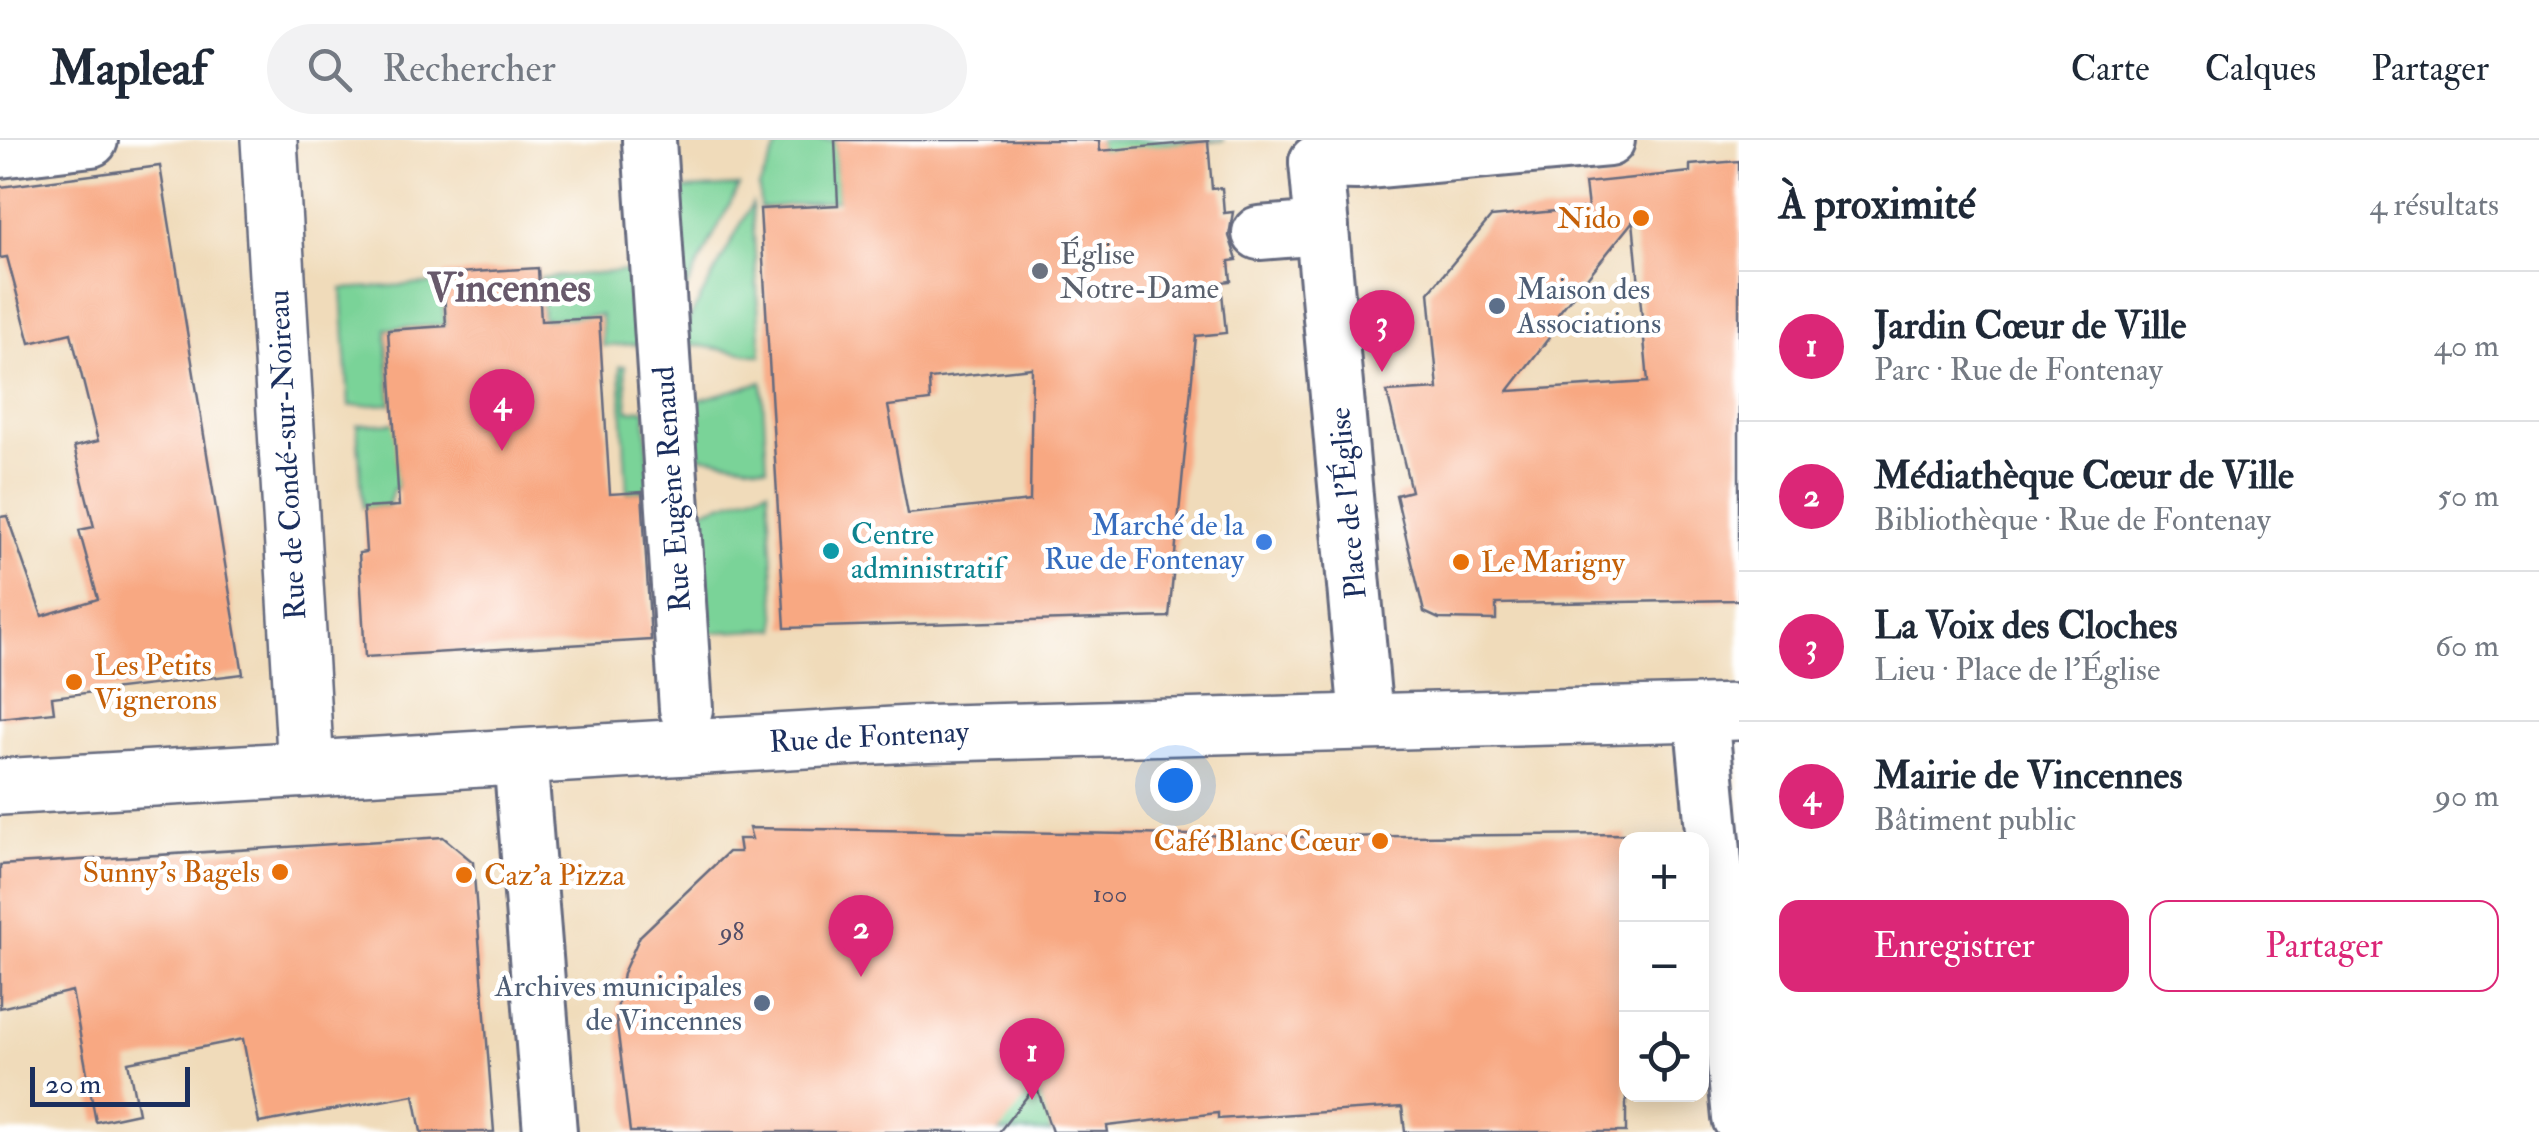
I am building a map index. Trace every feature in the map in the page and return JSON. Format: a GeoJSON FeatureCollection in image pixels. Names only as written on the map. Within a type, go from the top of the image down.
{"type":"FeatureCollection","features":[{"type":"Feature","properties":{"kind":"main road","name":"Rue de Condé-sur-Noireau"},"geometry":{"type":"LineString","coordinates":[[269,140],[306,769]]}},
{"type":"Feature","properties":{"kind":"main road","name":"Rue de Fontenay"},"geometry":{"type":"LineString","coordinates":[[0,786],[911,734],[1720,712]]}},
{"type":"Feature","properties":{"kind":"street"},"geometry":{"type":"LineString","coordinates":[[0,151],[91,140]]}},
{"type":"Feature","properties":{"kind":"street","name":"Rue Eugène Renaud"},"geometry":{"type":"LineString","coordinates":[[650,140],[686,709]]}},
{"type":"Feature","properties":{"kind":"street"},"geometry":{"type":"LineString","coordinates":[[1303,151],[1356,163],[1608,140]]}},
{"type":"Feature","properties":{"kind":"street","name":"Place de l'Église"},"geometry":{"type":"LineString","coordinates":[[1303,151],[1322,228],[1366,719]]}},
{"type":"Feature","properties":{"kind":"street"},"geometry":{"type":"LineString","coordinates":[[1259,234],[1322,228]]}},
{"type":"Feature","properties":{"kind":"street"},"geometry":{"type":"LineString","coordinates":[[1720,712],[1739,1118]]}},
{"type":"Feature","properties":{"kind":"street"},"geometry":{"type":"LineString","coordinates":[[520,756],[550,1132]]}},
{"type":"Feature","properties":{"kind":"green space"},"geometry":{"type":"Polygon","coordinates":[[[780,140],[835,140],[838,200],[760,208],[759,187],[780,140]]]}},
{"type":"Feature","properties":{"kind":"green space"},"geometry":{"type":"Polygon","coordinates":[[[1099,140],[1225,140],[1100,152],[1099,140]]]}},
{"type":"Feature","properties":{"kind":"green space"},"geometry":{"type":"Polygon","coordinates":[[[739,186],[685,291],[679,292],[673,190],[739,186]]]}},
{"type":"Feature","properties":{"kind":"green space"},"geometry":{"type":"Polygon","coordinates":[[[752,204],[761,356],[682,343],[681,334],[752,204]]]}},
{"type":"Feature","properties":{"kind":"green space"},"geometry":{"type":"Polygon","coordinates":[[[637,270],[641,344],[603,346],[601,315],[543,319],[540,278],[637,270]]]}},
{"type":"Feature","properties":{"kind":"green space"},"geometry":{"type":"Polygon","coordinates":[[[442,283],[445,325],[386,329],[391,404],[349,406],[342,289],[442,283]]]}},
{"type":"Feature","properties":{"kind":"green space"},"geometry":{"type":"Polygon","coordinates":[[[620,366],[625,366],[628,411],[645,409],[650,490],[627,492],[620,366]]]}},
{"type":"Feature","properties":{"kind":"green space"},"geometry":{"type":"Polygon","coordinates":[[[762,382],[767,467],[687,454],[685,404],[762,382]]]}},
{"type":"Feature","properties":{"kind":"green space"},"geometry":{"type":"Polygon","coordinates":[[[395,423],[398,488],[393,489],[388,506],[363,508],[357,425],[395,423]]]}},
{"type":"Feature","properties":{"kind":"green space"},"geometry":{"type":"Polygon","coordinates":[[[768,489],[777,629],[700,633],[691,514],[768,489]]]}},
{"type":"Feature","properties":{"kind":"green space"},"geometry":{"type":"Polygon","coordinates":[[[1033,1069],[1052,1132],[999,1132],[1033,1069]]]}},
{"type":"Feature","properties":{"kind":"building"},"geometry":{"type":"Polygon","coordinates":[[[835,140],[1099,140],[1100,151],[1208,141],[1212,189],[1222,188],[1224,213],[1233,212],[1229,236],[1237,260],[1229,261],[1231,281],[1221,282],[1226,333],[1196,336],[1169,617],[785,628],[760,209],[838,205],[835,140]],[[1032,368],[929,379],[930,401],[888,406],[908,514],[1030,501],[1032,368]]]}},
{"type":"Feature","properties":{"kind":"building"},"geometry":{"type":"Polygon","coordinates":[[[1739,161],[1739,600],[1496,604],[1496,620],[1439,619],[1424,612],[1396,495],[1411,491],[1387,392],[1438,389],[1429,292],[1491,217],[1588,208],[1585,183],[1690,172],[1690,165],[1739,161]],[[1633,221],[1558,314],[1558,326],[1508,391],[1648,382],[1633,221]]]}},
{"type":"Feature","properties":{"kind":"building"},"geometry":{"type":"Polygon","coordinates":[[[160,166],[243,674],[52,697],[54,712],[0,718],[0,517],[7,516],[42,616],[98,599],[79,530],[94,527],[74,447],[98,441],[71,333],[30,343],[7,257],[0,258],[0,187],[160,166]]]}},
{"type":"Feature","properties":{"kind":"building"},"geometry":{"type":"Polygon","coordinates":[[[538,268],[541,321],[599,318],[610,494],[642,492],[651,640],[365,657],[359,553],[366,552],[363,508],[399,506],[388,330],[446,326],[443,274],[538,268]]]}},
{"type":"Feature","properties":{"kind":"building"},"geometry":{"type":"Polygon","coordinates":[[[749,828],[1309,837],[1619,834],[1619,1102],[1626,1102],[1626,1132],[1405,1132],[1402,1107],[1218,1119],[1218,1113],[1107,1126],[1108,1132],[1052,1132],[1036,1085],[999,1132],[630,1132],[616,1017],[623,973],[640,936],[728,852],[740,852],[738,839],[752,839],[749,828]]]}},
{"type":"Feature","properties":{"kind":"building"},"geometry":{"type":"Polygon","coordinates":[[[443,837],[473,862],[494,1132],[421,1132],[414,1095],[259,1123],[243,1039],[128,1062],[138,1113],[96,1122],[72,991],[0,1008],[0,865],[443,837]]]}},
{"type":"Feature","properties":{"kind":"place","name":"Nido"},"geometry":{"type":"Point","coordinates":[1641,218]}},
{"type":"Feature","properties":{"kind":"place","name":"Église Notre-Dame"},"geometry":{"type":"Point","coordinates":[1040,271]}},
{"type":"Feature","properties":{"kind":"place","name":"Maison des Associations"},"geometry":{"type":"Point","coordinates":[1497,306]}},
{"type":"Feature","properties":{"kind":"place","name":"La Voix des Cloches"},"geometry":{"type":"Point","coordinates":[1382,372]}},
{"type":"Feature","properties":{"kind":"place","name":"Mairie de Vincennes"},"geometry":{"type":"Point","coordinates":[502,451]}},
{"type":"Feature","properties":{"kind":"place","name":"Marché de la Rue de Fontenay"},"geometry":{"type":"Point","coordinates":[1264,542]}},
{"type":"Feature","properties":{"kind":"place","name":"Centre administratif"},"geometry":{"type":"Point","coordinates":[831,551]}},
{"type":"Feature","properties":{"kind":"place","name":"Le Marigny"},"geometry":{"type":"Point","coordinates":[1461,562]}},
{"type":"Feature","properties":{"kind":"place","name":"Les Petits Vignerons"},"geometry":{"type":"Point","coordinates":[74,682]}},
{"type":"Feature","properties":{"kind":"place","name":"Café Blanc Cœur"},"geometry":{"type":"Point","coordinates":[1380,841]}},
{"type":"Feature","properties":{"kind":"place","name":"Sunny's Bagels"},"geometry":{"type":"Point","coordinates":[280,872]}},
{"type":"Feature","properties":{"kind":"place","name":"Caz'a Pizza"},"geometry":{"type":"Point","coordinates":[464,875]}},
{"type":"Feature","properties":{"kind":"place","name":"Médiathèque Cœur de Ville"},"geometry":{"type":"Point","coordinates":[861,977]}},
{"type":"Feature","properties":{"kind":"place","name":"Archives municipales de Vincennes"},"geometry":{"type":"Point","coordinates":[762,1003]}},
{"type":"Feature","properties":{"kind":"place","name":"Jardin Cœur de Ville"},"geometry":{"type":"Point","coordinates":[1032,1100]}},
{"type":"Feature","properties":{"kind":"district","name":"Vincennes"},"geometry":{"type":"Point","coordinates":[509,288]}}]}
